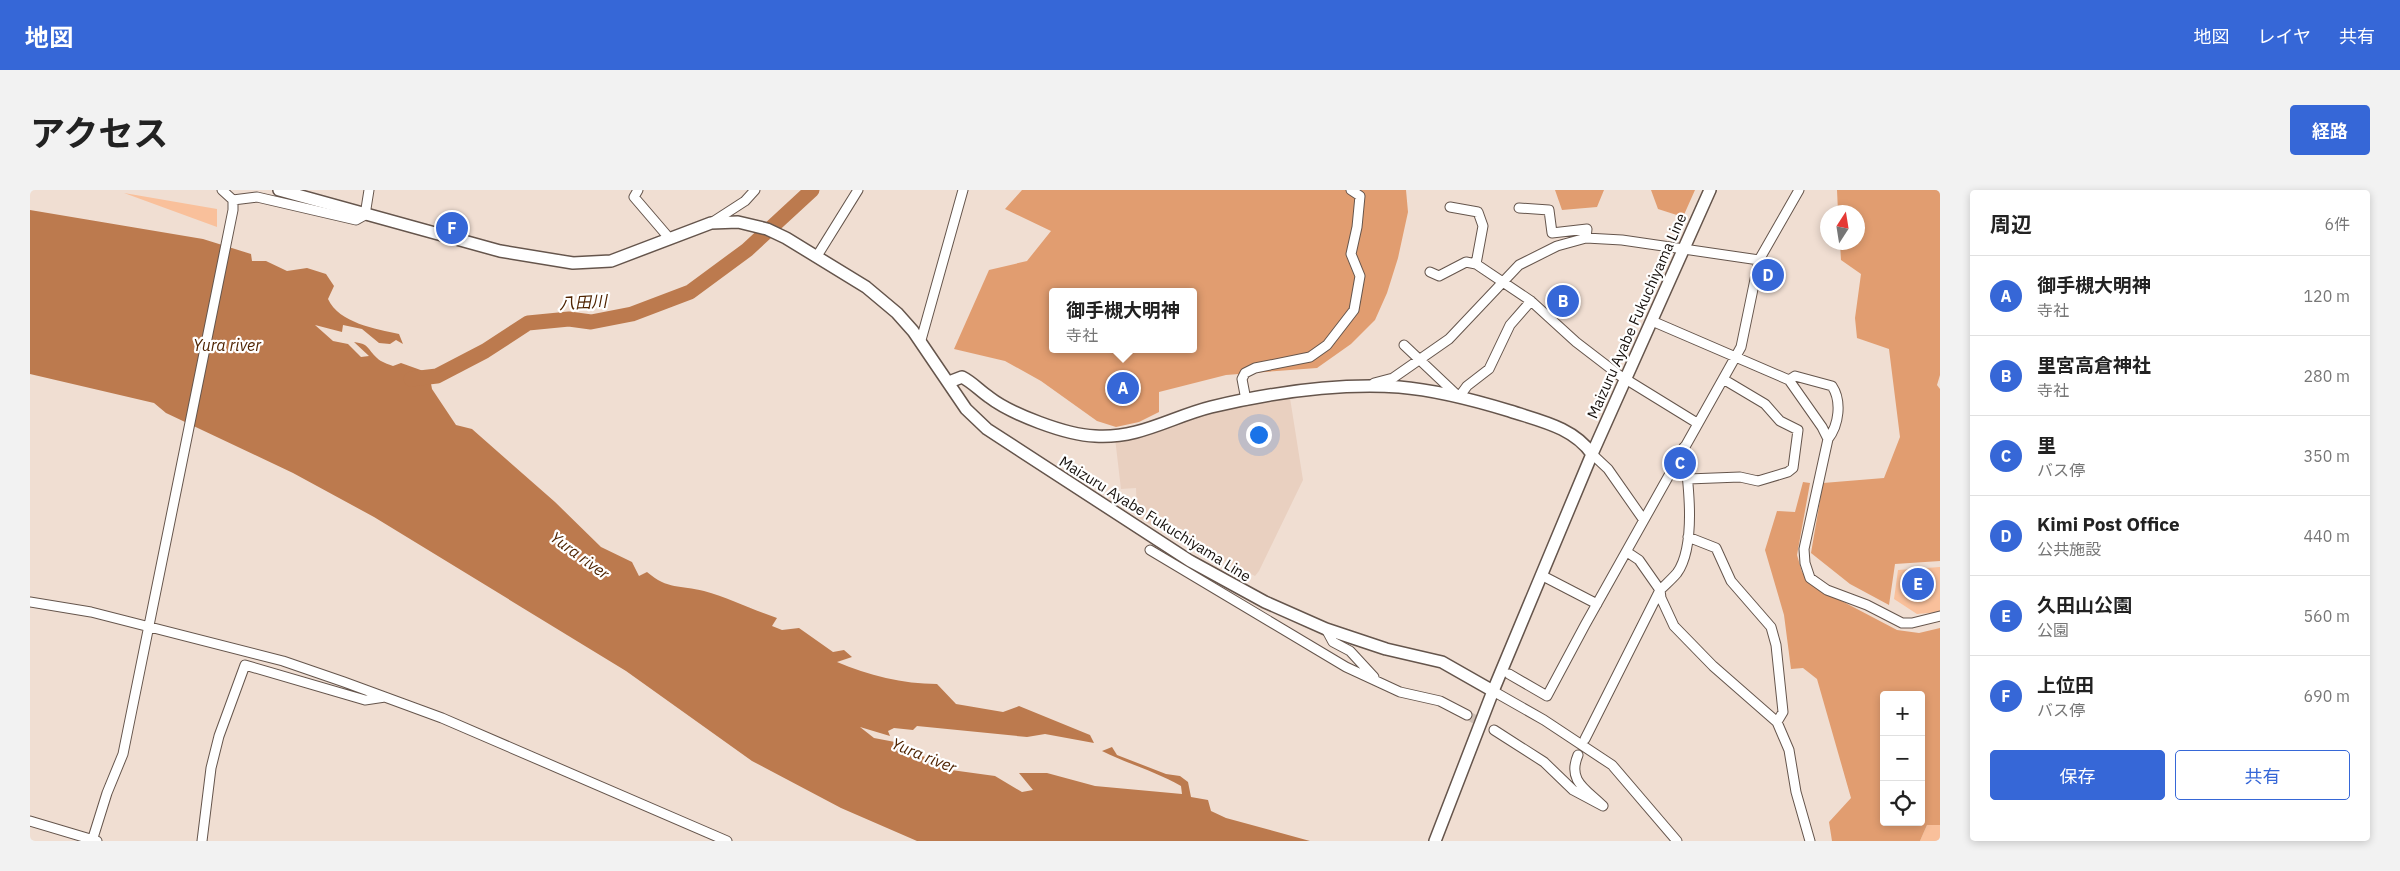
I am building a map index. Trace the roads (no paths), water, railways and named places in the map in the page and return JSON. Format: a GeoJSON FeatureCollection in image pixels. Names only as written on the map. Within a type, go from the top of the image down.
{"type":"FeatureCollection","features":[{"type":"Feature","properties":{"kind":"main road","name":"Maizuru Ayabe Fukuchiyama Line"},"geometry":{"type":"LineString","coordinates":[[278,190],[500,251],[573,263],[611,261],[716,222],[745,223],[767,228],[817,256],[866,287],[897,313],[921,340],[966,409],[987,429],[1024,455],[1190,561],[1264,602],[1326,629],[1386,649],[1442,662],[1493,691],[1592,454],[1710,190]]}},
{"type":"Feature","properties":{"kind":"main road","name":"Maizuru Ayabe Fukuchiyama Line"},"geometry":{"type":"LineString","coordinates":[[949,382],[962,376],[990,398],[1020,414],[1054,427],[1094,436],[1130,434],[1210,407],[1280,394],[1364,386],[1417,389],[1459,397],[1546,423],[1570,433],[1585,444],[1592,454]]}},
{"type":"Feature","properties":{"kind":"main road"},"geometry":{"type":"LineString","coordinates":[[1435,841],[1475,742],[1493,691]]}},
{"type":"Feature","properties":{"kind":"street"},"geometry":{"type":"LineString","coordinates":[[30,821],[94,840],[106,793],[123,754],[233,210],[233,200],[222,190]]}},
{"type":"Feature","properties":{"kind":"street"},"geometry":{"type":"LineString","coordinates":[[233,200],[257,197],[356,220],[365,215],[369,190]]}},
{"type":"Feature","properties":{"kind":"street"},"geometry":{"type":"LineString","coordinates":[[638,190],[634,197],[670,239]]}},
{"type":"Feature","properties":{"kind":"street"},"geometry":{"type":"LineString","coordinates":[[716,222],[745,201],[755,190]]}},
{"type":"Feature","properties":{"kind":"street"},"geometry":{"type":"LineString","coordinates":[[817,256],[858,190]]}},
{"type":"Feature","properties":{"kind":"street"},"geometry":{"type":"LineString","coordinates":[[921,340],[963,190]]}},
{"type":"Feature","properties":{"kind":"street"},"geometry":{"type":"LineString","coordinates":[[1246,400],[1242,379],[1245,373],[1255,368],[1310,357],[1327,345],[1354,310],[1360,276],[1351,254],[1357,227],[1360,196],[1351,190]]}},
{"type":"Feature","properties":{"kind":"street"},"geometry":{"type":"LineString","coordinates":[[1509,674],[1547,696],[1684,446],[1741,348],[1748,322],[1759,260],[1799,190]]}},
{"type":"Feature","properties":{"kind":"street"},"geometry":{"type":"LineString","coordinates":[[1450,207],[1478,212],[1483,226],[1476,264]]}},
{"type":"Feature","properties":{"kind":"street"},"geometry":{"type":"LineString","coordinates":[[1519,208],[1549,210],[1552,233],[1587,229],[1586,238]]}},
{"type":"Feature","properties":{"kind":"street"},"geometry":{"type":"LineString","coordinates":[[1364,386],[1393,378],[1421,360],[1449,339],[1519,265],[1557,246],[1586,238],[1622,240],[1759,260]]}},
{"type":"Feature","properties":{"kind":"street"},"geometry":{"type":"LineString","coordinates":[[1430,272],[1439,276],[1466,262],[1476,264],[1531,301],[1576,342],[1626,379],[1697,423]]}},
{"type":"Feature","properties":{"kind":"street"},"geometry":{"type":"LineString","coordinates":[[1404,345],[1459,397],[1467,386],[1489,369],[1510,325],[1531,301]]}},
{"type":"Feature","properties":{"kind":"street"},"geometry":{"type":"LineString","coordinates":[[1652,321],[1789,380],[1822,427],[1828,439]]}},
{"type":"Feature","properties":{"kind":"street"},"geometry":{"type":"LineString","coordinates":[[1789,380],[1794,376],[1832,386],[1838,395],[1839,402],[1833,433],[1828,439],[1804,550],[1805,563],[1810,578],[1827,590],[1867,605],[1902,623],[1912,623],[1940,616]]}},
{"type":"Feature","properties":{"kind":"street"},"geometry":{"type":"LineString","coordinates":[[1688,479],[1740,477],[1758,481],[1788,472],[1793,468],[1798,430],[1780,421],[1765,404],[1723,379]]}},
{"type":"Feature","properties":{"kind":"street"},"geometry":{"type":"LineString","coordinates":[[1585,740],[1660,590],[1676,574],[1682,563],[1690,519],[1684,446]]}},
{"type":"Feature","properties":{"kind":"street"},"geometry":{"type":"LineString","coordinates":[[1592,454],[1608,468],[1644,520]]}},
{"type":"Feature","properties":{"kind":"street"},"geometry":{"type":"LineString","coordinates":[[1688,537],[1716,548],[1730,581],[1771,627],[1776,645],[1782,712],[1777,722]]}},
{"type":"Feature","properties":{"kind":"street"},"geometry":{"type":"LineString","coordinates":[[1150,550],[1346,667],[1400,692],[1440,702],[1467,715]]}},
{"type":"Feature","properties":{"kind":"street"},"geometry":{"type":"LineString","coordinates":[[1627,552],[1639,560],[1660,590],[1661,598],[1674,626],[1712,666],[1777,722],[1789,750],[1796,792],[1810,841]]}},
{"type":"Feature","properties":{"kind":"street"},"geometry":{"type":"LineString","coordinates":[[1541,575],[1597,604]]}},
{"type":"Feature","properties":{"kind":"street"},"geometry":{"type":"LineString","coordinates":[[30,602],[91,612],[283,661],[442,718],[727,841]]}},
{"type":"Feature","properties":{"kind":"street"},"geometry":{"type":"LineString","coordinates":[[1326,629],[1333,642],[1350,651],[1378,682]]}},
{"type":"Feature","properties":{"kind":"street"},"geometry":{"type":"LineString","coordinates":[[202,841],[211,768],[219,736],[245,665],[365,700],[385,697]]}},
{"type":"Feature","properties":{"kind":"street"},"geometry":{"type":"LineString","coordinates":[[1493,691],[1544,720],[1612,766],[1677,841]]}},
{"type":"Feature","properties":{"kind":"street"},"geometry":{"type":"LineString","coordinates":[[1494,730],[1544,762],[1573,790],[1603,806],[1575,778],[1573,768],[1578,755]]}},
{"type":"Feature","properties":{"kind":"water","name":"Yura river"},"geometry":{"type":"Polygon","coordinates":[[[30,210],[203,239],[251,254],[252,261],[266,261],[287,271],[307,268],[326,274],[334,286],[328,299],[333,307],[359,324],[399,334],[403,344],[396,340],[390,344],[379,343],[362,329],[343,325],[342,332],[315,325],[333,341],[348,344],[361,357],[369,356],[354,342],[366,346],[380,361],[393,366],[401,363],[429,373],[432,389],[456,425],[472,429],[555,502],[601,547],[632,562],[639,576],[647,572],[661,582],[704,591],[777,618],[772,626],[782,630],[799,628],[833,652],[844,650],[852,657],[837,662],[849,667],[873,675],[924,684],[937,684],[956,704],[1003,712],[1019,706],[1090,735],[1094,743],[1045,734],[1027,737],[917,726],[913,730],[894,728],[888,731],[890,736],[860,727],[874,738],[895,742],[909,751],[928,758],[944,769],[995,776],[1022,792],[1033,790],[1019,773],[1047,773],[1095,786],[1182,794],[1181,786],[1172,781],[1102,751],[1112,747],[1117,755],[1166,774],[1180,776],[1188,782],[1191,797],[1208,800],[1211,811],[1226,818],[1310,841],[917,841],[841,808],[752,761],[626,671],[374,517],[293,473],[166,413],[154,403],[30,374],[30,210]]]}},
{"type":"Feature","properties":{"kind":"waterway","name":"八田川"},"geometry":{"type":"LineString","coordinates":[[411,379],[437,376],[485,351],[528,323],[569,319],[591,322],[632,314],[690,292],[747,250],[812,190]]}},
{"type":"Feature","properties":{"kind":"tunnel"},"geometry":{"type":"LineString","coordinates":[[1467,715],[1494,730]]}},
{"type":"Feature","properties":{"kind":"place","name":"上位田"},"geometry":{"type":"Point","coordinates":[452,228]}},
{"type":"Feature","properties":{"kind":"place","name":"Kimi Post Office"},"geometry":{"type":"Point","coordinates":[1768,275]}},
{"type":"Feature","properties":{"kind":"place","name":"里宮高倉神社"},"geometry":{"type":"Point","coordinates":[1563,301]}},
{"type":"Feature","properties":{"kind":"place","name":"御手槻大明神"},"geometry":{"type":"Point","coordinates":[1123,388]}},
{"type":"Feature","properties":{"kind":"place","name":"里"},"geometry":{"type":"Point","coordinates":[1680,463]}},
{"type":"Feature","properties":{"kind":"place","name":"久田山公園"},"geometry":{"type":"Point","coordinates":[1918,584]}}]}
